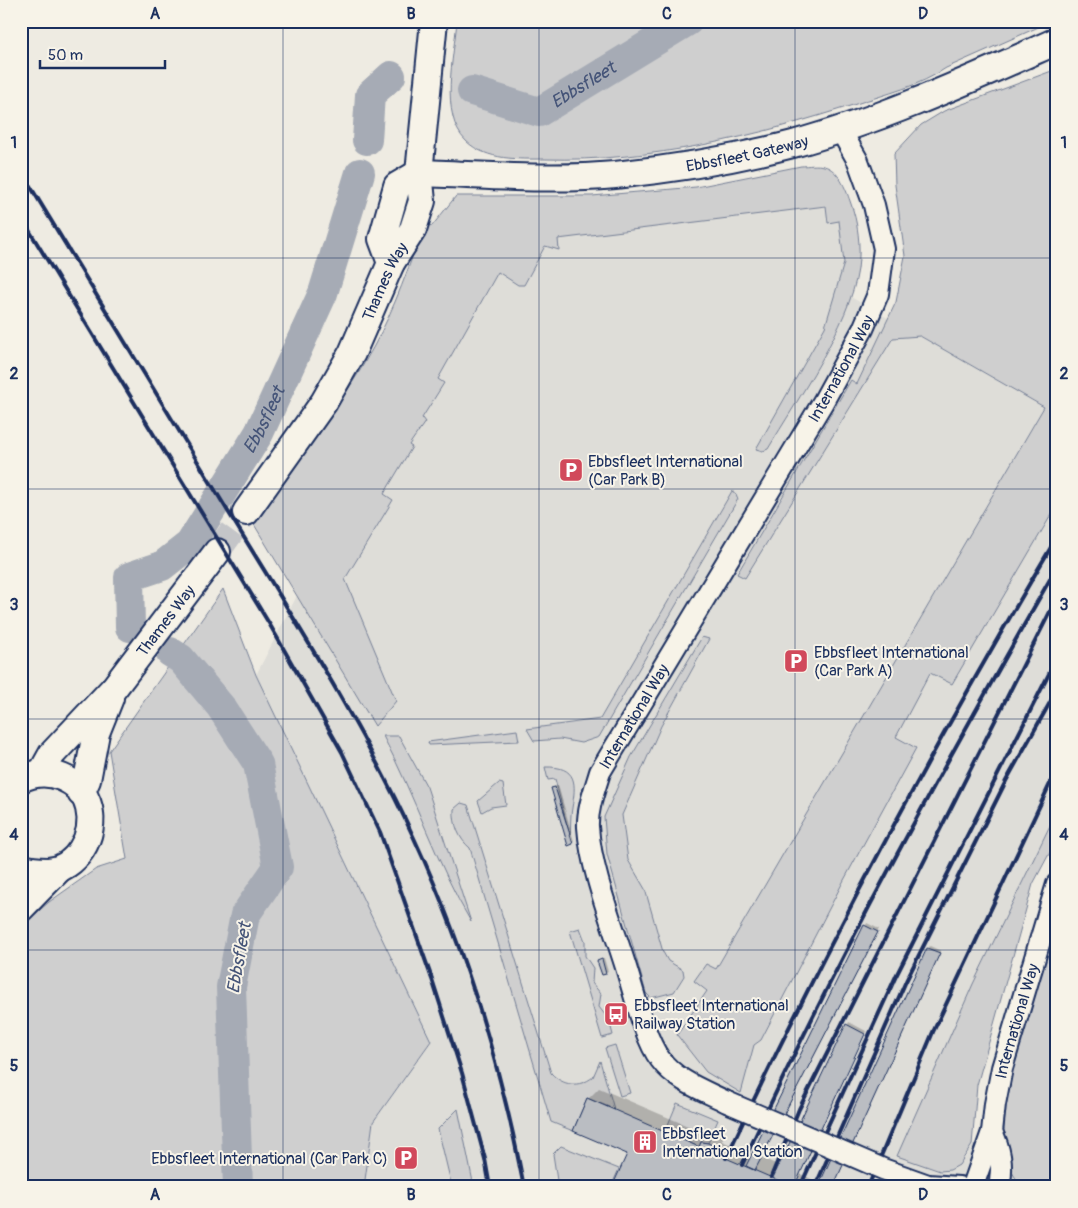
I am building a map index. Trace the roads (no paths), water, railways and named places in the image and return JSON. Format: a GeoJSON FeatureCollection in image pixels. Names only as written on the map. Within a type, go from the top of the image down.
{"type":"FeatureCollection","features":[{"type":"Feature","properties":{"kind":"main road"},"geometry":{"type":"LineString","coordinates":[[419,173],[434,21]]}},
{"type":"Feature","properties":{"kind":"main road","name":"Ebbsfleet Gateway"},"geometry":{"type":"LineString","coordinates":[[419,173],[547,178],[614,175],[687,166],[792,144],[840,129],[909,103],[1057,41]]}},
{"type":"Feature","properties":{"kind":"main road","name":"Thames Way"},"geometry":{"type":"LineString","coordinates":[[246,512],[311,423],[352,353],[391,263],[382,239],[398,186],[419,173]]}},
{"type":"Feature","properties":{"kind":"main road","name":"Thames Way"},"geometry":{"type":"LineString","coordinates":[[32,775],[92,709],[114,688],[217,552]]}},
{"type":"Feature","properties":{"kind":"main road","name":"Thames Way"},"geometry":{"type":"LineString","coordinates":[[81,793],[86,780],[96,733],[114,688]]}},
{"type":"Feature","properties":{"kind":"main road"},"geometry":{"type":"LineString","coordinates":[[21,908],[58,870],[73,860],[86,841],[90,821],[89,807],[81,793],[68,780],[54,774],[32,775]]}},
{"type":"Feature","properties":{"kind":"main road"},"geometry":{"type":"LineString","coordinates":[[21,867],[38,871],[58,870]]}},
{"type":"Feature","properties":{"kind":"street","name":"International Way"},"geometry":{"type":"LineString","coordinates":[[840,129],[858,161],[874,205],[884,249],[878,294],[864,329],[823,402],[600,772],[589,812],[588,826],[591,850],[634,994],[659,1058],[683,1080],[726,1102],[883,1169],[928,1186],[967,1185],[987,1178],[1002,1184],[1002,1168],[998,1145],[992,1132]]}},
{"type":"Feature","properties":{"kind":"street","name":"International Way"},"geometry":{"type":"LineString","coordinates":[[967,1185],[992,1132],[996,1096],[1002,1068],[1057,884]]}},
{"type":"Feature","properties":{"kind":"waterway","name":"Ebbsfleet"},"geometry":{"type":"LineString","coordinates":[[472,91],[539,112],[688,21]]}},
{"type":"Feature","properties":{"kind":"waterway","name":"Ebbsfleet"},"geometry":{"type":"LineString","coordinates":[[367,140],[370,95],[391,76]]}},
{"type":"Feature","properties":{"kind":"waterway","name":"Ebbsfleet"},"geometry":{"type":"LineString","coordinates":[[130,627],[129,577],[162,566],[190,544],[259,433],[323,293],[360,173]]}},
{"type":"Feature","properties":{"kind":"waterway","name":"Ebbsfleet"},"geometry":{"type":"LineString","coordinates":[[170,652],[181,659],[221,707],[258,764],[278,867],[245,915],[231,987],[238,1187]]}},
{"type":"Feature","properties":{"kind":"tunnel"},"geometry":{"type":"LineString","coordinates":[[217,552],[246,512]]}},
{"type":"Feature","properties":{"kind":"railway"},"geometry":{"type":"LineString","coordinates":[[21,171],[321,664],[393,793],[449,922],[480,1009],[504,1097],[524,1187]]}},
{"type":"Feature","properties":{"kind":"railway"},"geometry":{"type":"LineString","coordinates":[[21,217],[270,625],[342,752],[380,832],[432,979],[462,1073],[485,1159],[490,1187]]}},
{"type":"Feature","properties":{"kind":"railway"},"geometry":{"type":"LineString","coordinates":[[726,1158],[803,1000],[884,843],[969,689],[1057,537]]}},
{"type":"Feature","properties":{"kind":"railway"},"geometry":{"type":"LineString","coordinates":[[742,1165],[853,937],[933,788],[1057,567]]}},
{"type":"Feature","properties":{"kind":"railway"},"geometry":{"type":"LineString","coordinates":[[771,1177],[799,1109],[1057,598]]}},
{"type":"Feature","properties":{"kind":"railway"},"geometry":{"type":"LineString","coordinates":[[800,1187],[896,976],[1057,658]]}},
{"type":"Feature","properties":{"kind":"railway"},"geometry":{"type":"LineString","coordinates":[[815,1187],[906,981],[1006,781],[1057,690]]}},
{"type":"Feature","properties":{"kind":"railway"},"geometry":{"type":"LineString","coordinates":[[868,1187],[933,1032],[1057,769]]}},
{"type":"Feature","properties":{"kind":"place","name":"Ebbsfleet International (Car Park B)"},"geometry":{"type":"Point","coordinates":[571,470]}},
{"type":"Feature","properties":{"kind":"place","name":"Ebbsfleet International (Car Park A)"},"geometry":{"type":"Point","coordinates":[796,661]}},
{"type":"Feature","properties":{"kind":"place","name":"Ebbsfleet International Railway Station"},"geometry":{"type":"Point","coordinates":[616,1014]}},
{"type":"Feature","properties":{"kind":"place","name":"Ebbsfleet International Station"},"geometry":{"type":"Point","coordinates":[645,1142]}},
{"type":"Feature","properties":{"kind":"place","name":"Ebbsfleet International (Car Park C)"},"geometry":{"type":"Point","coordinates":[406,1158]}}]}
